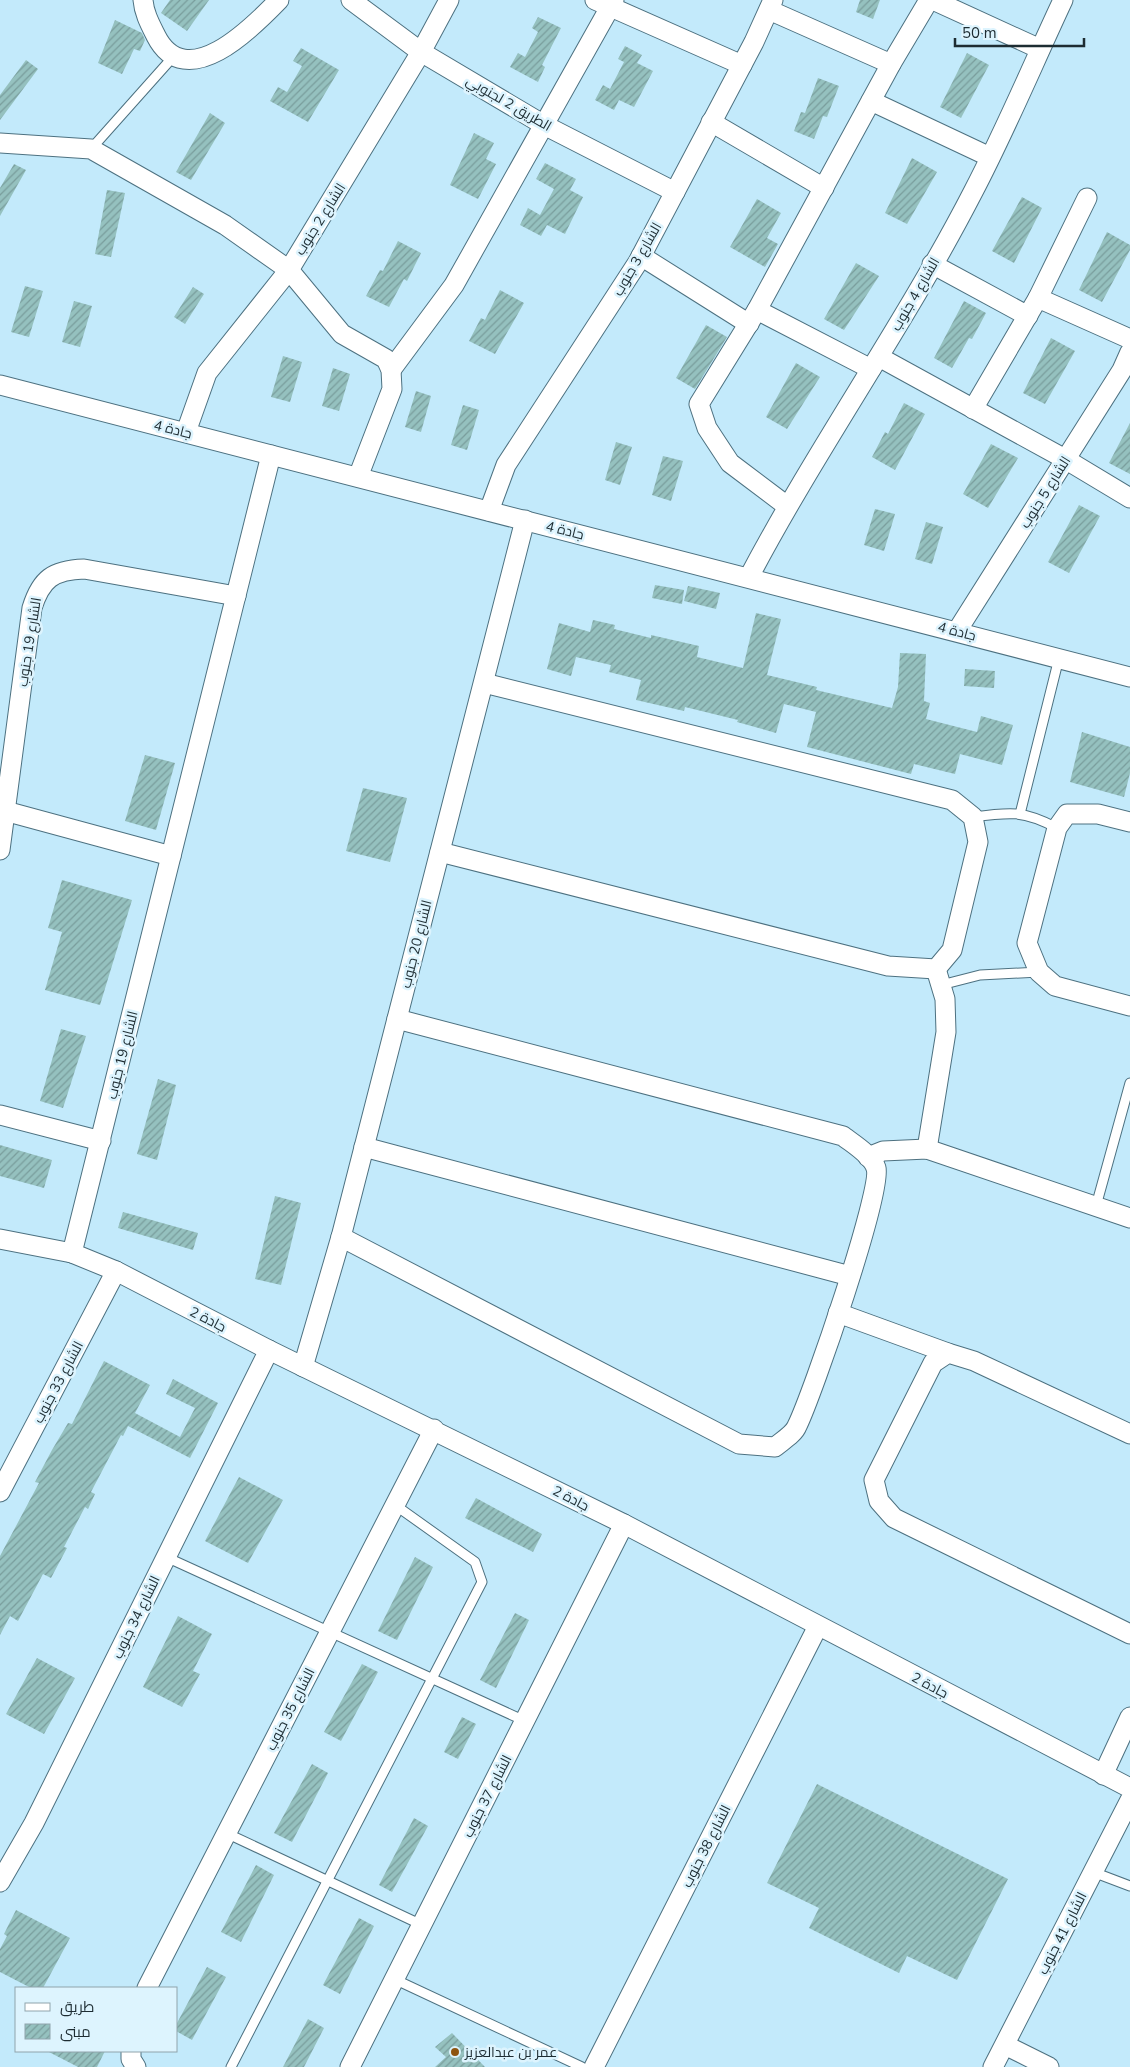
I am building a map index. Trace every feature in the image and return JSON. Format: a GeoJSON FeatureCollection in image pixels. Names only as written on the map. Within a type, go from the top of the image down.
{"type":"FeatureCollection","features":[{"type":"Feature","properties":{"kind":"street"},"geometry":{"type":"LineString","coordinates":[[142,0],[144,9],[161,46],[173,57],[184,60],[206,56],[227,46],[254,26],[279,0]]}},
{"type":"Feature","properties":{"kind":"street","name":"الطريق 2 لجنوبي"},"geometry":{"type":"LineString","coordinates":[[351,0],[421,52],[544,124],[675,192]]}},
{"type":"Feature","properties":{"kind":"street","name":"الشارع 2 جنوب"},"geometry":{"type":"LineString","coordinates":[[186,432],[206,373],[289,270],[421,52],[450,0]]}},
{"type":"Feature","properties":{"kind":"street"},"geometry":{"type":"LineString","coordinates":[[787,506],[730,463],[707,428],[699,404],[753,317],[891,64],[929,0]]}},
{"type":"Feature","properties":{"kind":"street"},"geometry":{"type":"LineString","coordinates":[[934,0],[1040,49]]}},
{"type":"Feature","properties":{"kind":"street","name":"الشارع 4 جنوب"},"geometry":{"type":"LineString","coordinates":[[749,577],[787,506],[875,363],[973,192],[1062,0]]}},
{"type":"Feature","properties":{"kind":"street"},"geometry":{"type":"LineString","coordinates":[[391,370],[454,285],[544,124],[606,2],[742,65]]}},
{"type":"Feature","properties":{"kind":"street"},"geometry":{"type":"LineString","coordinates":[[771,5],[891,64]]}},
{"type":"Feature","properties":{"kind":"street","name":"الشارع 3 جنوب"},"geometry":{"type":"LineString","coordinates":[[489,511],[506,465],[641,256],[742,65],[771,5]]}},
{"type":"Feature","properties":{"kind":"street"},"geometry":{"type":"LineString","coordinates":[[871,101],[990,157]]}},
{"type":"Feature","properties":{"kind":"street"},"geometry":{"type":"LineString","coordinates":[[711,122],[824,188]]}},
{"type":"Feature","properties":{"kind":"street"},"geometry":{"type":"LineString","coordinates":[[0,143],[91,149],[225,225],[289,270],[342,334],[386,359],[391,370],[392,389],[358,477]]}},
{"type":"Feature","properties":{"kind":"street"},"geometry":{"type":"LineString","coordinates":[[973,408],[1038,298],[1087,198]]}},
{"type":"Feature","properties":{"kind":"street"},"geometry":{"type":"LineString","coordinates":[[641,256],[753,317],[875,363],[973,408],[1130,498]]}},
{"type":"Feature","properties":{"kind":"street"},"geometry":{"type":"LineString","coordinates":[[932,264],[1028,316]]}},
{"type":"Feature","properties":{"kind":"street"},"geometry":{"type":"LineString","coordinates":[[1038,298],[1130,339]]}},
{"type":"Feature","properties":{"kind":"street","name":"الشارع 5 جنوب"},"geometry":{"type":"LineString","coordinates":[[957,631],[1128,361]]}},
{"type":"Feature","properties":{"kind":"street","name":"جادة 4"},"geometry":{"type":"LineString","coordinates":[[0,385],[1130,677]]}},
{"type":"Feature","properties":{"kind":"street","name":"الشارع 19 جنوب"},"geometry":{"type":"LineString","coordinates":[[72,1253],[271,455]]}},
{"type":"Feature","properties":{"kind":"street","name":"الشارع 20 جنوب"},"geometry":{"type":"LineString","coordinates":[[303,1366],[341,1237],[526,520]]}},
{"type":"Feature","properties":{"kind":"street","name":"الشارع 19 جنوب"},"geometry":{"type":"LineString","coordinates":[[0,850],[32,608],[38,591],[49,577],[66,570],[84,569],[236,596]]}},
{"type":"Feature","properties":{"kind":"street"},"geometry":{"type":"LineString","coordinates":[[484,682],[952,800],[973,816],[978,842],[952,950],[938,977],[945,999],[946,1032],[927,1149]]}},
{"type":"Feature","properties":{"kind":"street"},"geometry":{"type":"LineString","coordinates":[[5,811],[171,856]]}},
{"type":"Feature","properties":{"kind":"street"},"geometry":{"type":"LineString","coordinates":[[1130,822],[1098,814],[1067,814],[1057,828],[1027,943],[1039,972],[1055,986],[1130,1006]]}},
{"type":"Feature","properties":{"kind":"street"},"geometry":{"type":"LineString","coordinates":[[440,852],[888,966],[938,977]]}},
{"type":"Feature","properties":{"kind":"street"},"geometry":{"type":"LineString","coordinates":[[341,1237],[739,1444],[775,1447],[797,1429],[838,1313],[874,1197],[876,1168],[868,1157],[843,1136],[397,1019]]}},
{"type":"Feature","properties":{"kind":"street"},"geometry":{"type":"LineString","coordinates":[[0,1115],[101,1142]]}},
{"type":"Feature","properties":{"kind":"street"},"geometry":{"type":"LineString","coordinates":[[364,1148],[850,1276]]}},
{"type":"Feature","properties":{"kind":"street"},"geometry":{"type":"LineString","coordinates":[[868,1157],[883,1151],[927,1149],[1130,1218]]}},
{"type":"Feature","properties":{"kind":"street","name":"جادة 2"},"geometry":{"type":"LineString","coordinates":[[0,1239],[72,1253],[116,1271],[269,1350],[434,1429],[624,1524],[1130,1788]]}},
{"type":"Feature","properties":{"kind":"street","name":"الشارع 33 جنوب"},"geometry":{"type":"LineString","coordinates":[[0,1492],[116,1271]]}},
{"type":"Feature","properties":{"kind":"street"},"geometry":{"type":"LineString","coordinates":[[838,1313],[974,1361],[1130,1434]]}},
{"type":"Feature","properties":{"kind":"street","name":"الشارع 34 جنوب"},"geometry":{"type":"LineString","coordinates":[[0,1882],[34,1823],[269,1350]]}},
{"type":"Feature","properties":{"kind":"street"},"geometry":{"type":"LineString","coordinates":[[948,1353],[933,1363],[874,1480],[879,1501],[894,1518],[1130,1634]]}},
{"type":"Feature","properties":{"kind":"street","name":"الشارع 35 جنوب"},"geometry":{"type":"LineString","coordinates":[[147,1987],[434,1429]]}},
{"type":"Feature","properties":{"kind":"street","name":"الشارع 37 جنوب"},"geometry":{"type":"LineString","coordinates":[[350,2067],[624,1524]]}},
{"type":"Feature","properties":{"kind":"street","name":"الشارع 38 جنوب"},"geometry":{"type":"LineString","coordinates":[[594,2067],[818,1626]]}},
{"type":"Feature","properties":{"kind":"street"},"geometry":{"type":"LineString","coordinates":[[1103,1775],[1130,1717]]}},
{"type":"Feature","properties":{"kind":"street","name":"الشارع 41 جنوب"},"geometry":{"type":"LineString","coordinates":[[993,2067],[1130,1800]]}},
{"type":"Feature","properties":{"kind":"street"},"geometry":{"type":"LineString","coordinates":[[1005,2045],[1049,2067]]}},
{"type":"Feature","properties":{"kind":"street"},"geometry":{"type":"LineString","coordinates":[[131,2052],[131,2058],[136,2067]]}},
{"type":"Feature","properties":{"kind":"lane"},"geometry":{"type":"LineString","coordinates":[[91,149],[173,57]]}},
{"type":"Feature","properties":{"kind":"lane"},"geometry":{"type":"LineString","coordinates":[[1020,814],[1059,658]]}},
{"type":"Feature","properties":{"kind":"lane"},"geometry":{"type":"LineString","coordinates":[[973,816],[1010,812],[1036,816],[1057,828]]}},
{"type":"Feature","properties":{"kind":"lane"},"geometry":{"type":"LineString","coordinates":[[938,977],[1039,972]]}},
{"type":"Feature","properties":{"kind":"lane"},"geometry":{"type":"LineString","coordinates":[[1096,1206],[1130,1083]]}},
{"type":"Feature","properties":{"kind":"lane"},"geometry":{"type":"LineString","coordinates":[[231,2067],[482,1582],[475,1562],[395,1504]]}},
{"type":"Feature","properties":{"kind":"lane"},"geometry":{"type":"LineString","coordinates":[[166,1557],[525,1721]]}},
{"type":"Feature","properties":{"kind":"lane"},"geometry":{"type":"LineString","coordinates":[[226,1833],[422,1925]]}},
{"type":"Feature","properties":{"kind":"lane"},"geometry":{"type":"LineString","coordinates":[[1093,1872],[1130,1886]]}},
{"type":"Feature","properties":{"kind":"lane"},"geometry":{"type":"LineString","coordinates":[[394,1979],[582,2067]]}},
{"type":"Feature","properties":{"kind":"building"},"geometry":{"type":"Polygon","coordinates":[[[170,0],[209,0],[187,31],[161,13],[170,0]]]}},
{"type":"Feature","properties":{"kind":"building"},"geometry":{"type":"Polygon","coordinates":[[[860,0],[880,0],[873,19],[856,12],[860,0]]]}},
{"type":"Feature","properties":{"kind":"building"},"geometry":{"type":"Polygon","coordinates":[[[538,17],[561,28],[542,65],[545,67],[538,82],[510,67],[518,53],[525,57],[538,32],[532,28],[538,17]]]}},
{"type":"Feature","properties":{"kind":"building"},"geometry":{"type":"Polygon","coordinates":[[[115,20],[142,33],[145,40],[140,51],[134,49],[122,74],[98,63],[115,20]]]}},
{"type":"Feature","properties":{"kind":"building"},"geometry":{"type":"Polygon","coordinates":[[[625,46],[642,55],[637,63],[653,71],[634,107],[619,100],[614,110],[595,100],[603,85],[610,89],[624,62],[618,59],[625,46]]]}},
{"type":"Feature","properties":{"kind":"building"},"geometry":{"type":"Polygon","coordinates":[[[301,48],[339,70],[308,122],[270,101],[278,87],[287,92],[302,66],[293,61],[301,48]]]}},
{"type":"Feature","properties":{"kind":"building"},"geometry":{"type":"Polygon","coordinates":[[[967,53],[989,65],[961,118],[940,107],[967,53]]]}},
{"type":"Feature","properties":{"kind":"building"},"geometry":{"type":"Polygon","coordinates":[[[26,60],[38,69],[0,120],[0,95],[26,60]]]}},
{"type":"Feature","properties":{"kind":"building"},"geometry":{"type":"Polygon","coordinates":[[[818,78],[839,86],[827,117],[823,116],[814,139],[794,131],[801,112],[805,113],[818,78]]]}},
{"type":"Feature","properties":{"kind":"building"},"geometry":{"type":"Polygon","coordinates":[[[210,113],[225,123],[191,180],[176,172],[210,113]]]}},
{"type":"Feature","properties":{"kind":"building"},"geometry":{"type":"Polygon","coordinates":[[[474,133],[494,143],[486,159],[496,164],[478,199],[450,185],[474,133]]]}},
{"type":"Feature","properties":{"kind":"building"},"geometry":{"type":"Polygon","coordinates":[[[912,158],[937,172],[907,224],[885,213],[912,158]]]}},
{"type":"Feature","properties":{"kind":"building"},"geometry":{"type":"Polygon","coordinates":[[[545,163],[576,179],[570,190],[583,197],[565,234],[547,225],[541,236],[520,225],[528,208],[540,215],[554,189],[536,179],[545,163]]]}},
{"type":"Feature","properties":{"kind":"building"},"geometry":{"type":"Polygon","coordinates":[[[14,164],[26,170],[0,216],[0,188],[14,164]]]}},
{"type":"Feature","properties":{"kind":"building"},"geometry":{"type":"Polygon","coordinates":[[[107,190],[125,193],[111,257],[95,254],[107,190]]]}},
{"type":"Feature","properties":{"kind":"building"},"geometry":{"type":"Polygon","coordinates":[[[1022,197],[1042,208],[1014,263],[992,251],[1022,197]]]}},
{"type":"Feature","properties":{"kind":"building"},"geometry":{"type":"Polygon","coordinates":[[[757,199],[781,213],[767,238],[778,244],[765,267],[730,247],[757,199]]]}},
{"type":"Feature","properties":{"kind":"building"},"geometry":{"type":"Polygon","coordinates":[[[1107,232],[1130,245],[1130,250],[1102,302],[1079,290],[1107,232]]]}},
{"type":"Feature","properties":{"kind":"building"},"geometry":{"type":"Polygon","coordinates":[[[398,241],[421,253],[407,281],[404,279],[389,307],[366,296],[380,270],[383,271],[398,241]]]}},
{"type":"Feature","properties":{"kind":"building"},"geometry":{"type":"Polygon","coordinates":[[[856,263],[879,276],[844,330],[824,319],[856,263]]]}},
{"type":"Feature","properties":{"kind":"building"},"geometry":{"type":"Polygon","coordinates":[[[25,286],[43,291],[29,337],[11,332],[25,286]]]}},
{"type":"Feature","properties":{"kind":"building"},"geometry":{"type":"Polygon","coordinates":[[[193,287],[204,294],[185,324],[174,317],[193,287]]]}},
{"type":"Feature","properties":{"kind":"building"},"geometry":{"type":"Polygon","coordinates":[[[500,290],[524,303],[495,354],[469,341],[481,318],[485,320],[500,290]]]}},
{"type":"Feature","properties":{"kind":"building"},"geometry":{"type":"Polygon","coordinates":[[[74,301],[92,306],[80,347],[62,342],[74,301]]]}},
{"type":"Feature","properties":{"kind":"building"},"geometry":{"type":"Polygon","coordinates":[[[964,301],[986,313],[972,339],[969,338],[952,368],[934,358],[964,301]]]}},
{"type":"Feature","properties":{"kind":"building"},"geometry":{"type":"Polygon","coordinates":[[[706,325],[727,337],[695,389],[676,378],[706,325]]]}},
{"type":"Feature","properties":{"kind":"building"},"geometry":{"type":"Polygon","coordinates":[[[1051,338],[1075,351],[1045,404],[1023,393],[1051,338]]]}},
{"type":"Feature","properties":{"kind":"building"},"geometry":{"type":"Polygon","coordinates":[[[283,356],[302,362],[290,402],[271,397],[283,356]]]}},
{"type":"Feature","properties":{"kind":"building"},"geometry":{"type":"Polygon","coordinates":[[[796,363],[820,377],[787,429],[766,417],[796,363]]]}},
{"type":"Feature","properties":{"kind":"building"},"geometry":{"type":"Polygon","coordinates":[[[333,368],[350,374],[339,411],[322,406],[333,368]]]}},
{"type":"Feature","properties":{"kind":"building"},"geometry":{"type":"Polygon","coordinates":[[[416,391],[431,396],[421,432],[405,427],[416,391]]]}},
{"type":"Feature","properties":{"kind":"building"},"geometry":{"type":"Polygon","coordinates":[[[904,403],[925,414],[895,470],[872,457],[885,432],[888,434],[904,403]]]}},
{"type":"Feature","properties":{"kind":"building"},"geometry":{"type":"Polygon","coordinates":[[[463,405],[479,410],[467,450],[451,445],[463,405]]]}},
{"type":"Feature","properties":{"kind":"building"},"geometry":{"type":"Polygon","coordinates":[[[1130,423],[1130,474],[1109,463],[1130,423]]]}},
{"type":"Feature","properties":{"kind":"building"},"geometry":{"type":"Polygon","coordinates":[[[616,442],[632,447],[620,485],[605,480],[616,442]]]}},
{"type":"Feature","properties":{"kind":"building"},"geometry":{"type":"Polygon","coordinates":[[[991,444],[1018,458],[988,508],[963,494],[991,444]]]}},
{"type":"Feature","properties":{"kind":"building"},"geometry":{"type":"Polygon","coordinates":[[[663,456],[683,461],[671,501],[652,495],[663,456]]]}},
{"type":"Feature","properties":{"kind":"building"},"geometry":{"type":"Polygon","coordinates":[[[1079,505],[1100,516],[1069,573],[1048,562],[1079,505]]]}},
{"type":"Feature","properties":{"kind":"building"},"geometry":{"type":"Polygon","coordinates":[[[875,509],[895,514],[884,551],[864,545],[875,509]]]}},
{"type":"Feature","properties":{"kind":"building"},"geometry":{"type":"Polygon","coordinates":[[[926,522],[943,527],[932,564],[915,559],[926,522]]]}},
{"type":"Feature","properties":{"kind":"building"},"geometry":{"type":"Polygon","coordinates":[[[655,585],[684,590],[682,604],[652,598],[655,585]]]}},
{"type":"Feature","properties":{"kind":"building"},"geometry":{"type":"Polygon","coordinates":[[[688,586],[720,593],[716,609],[684,601],[688,586]]]}},
{"type":"Feature","properties":{"kind":"building"},"geometry":{"type":"Polygon","coordinates":[[[756,613],[781,619],[767,675],[817,687],[816,690],[892,708],[898,687],[900,653],[926,654],[924,701],[930,703],[926,719],[977,732],[981,716],[1013,725],[1002,765],[960,754],[955,774],[914,764],[911,774],[807,747],[816,712],[784,704],[776,733],[737,722],[738,720],[685,707],[684,711],[636,700],[641,680],[609,672],[611,665],[576,657],[571,676],[547,669],[559,623],[590,632],[593,620],[615,625],[614,629],[651,638],[651,635],[699,646],[697,657],[743,668],[756,613]]]}},
{"type":"Feature","properties":{"kind":"building"},"geometry":{"type":"Polygon","coordinates":[[[965,669],[995,671],[994,688],[964,686],[965,669]]]}},
{"type":"Feature","properties":{"kind":"building"},"geometry":{"type":"Polygon","coordinates":[[[1082,732],[1130,747],[1130,773],[1124,797],[1070,782],[1082,732]]]}},
{"type":"Feature","properties":{"kind":"building"},"geometry":{"type":"Polygon","coordinates":[[[145,755],[175,763],[156,830],[125,821],[145,755]]]}},
{"type":"Feature","properties":{"kind":"building"},"geometry":{"type":"Polygon","coordinates":[[[363,788],[407,798],[390,862],[346,851],[363,788]]]}},
{"type":"Feature","properties":{"kind":"building"},"geometry":{"type":"Polygon","coordinates":[[[62,880],[132,900],[100,1005],[45,990],[62,932],[48,928],[62,880]]]}},
{"type":"Feature","properties":{"kind":"building"},"geometry":{"type":"Polygon","coordinates":[[[61,1029],[86,1036],[63,1108],[40,1101],[61,1029]]]}},
{"type":"Feature","properties":{"kind":"building"},"geometry":{"type":"Polygon","coordinates":[[[158,1079],[176,1085],[157,1160],[137,1154],[158,1079]]]}},
{"type":"Feature","properties":{"kind":"building"},"geometry":{"type":"Polygon","coordinates":[[[0,1145],[52,1160],[44,1188],[0,1176],[0,1145]]]}},
{"type":"Feature","properties":{"kind":"building"},"geometry":{"type":"Polygon","coordinates":[[[275,1196],[301,1203],[281,1285],[255,1279],[275,1196]]]}},
{"type":"Feature","properties":{"kind":"building"},"geometry":{"type":"Polygon","coordinates":[[[123,1212],[198,1233],[193,1250],[118,1228],[123,1212]]]}},
{"type":"Feature","properties":{"kind":"building"},"geometry":{"type":"Polygon","coordinates":[[[104,1361],[150,1385],[135,1413],[180,1437],[195,1408],[166,1394],[173,1379],[218,1403],[190,1458],[128,1426],[123,1436],[121,1435],[91,1492],[95,1494],[88,1509],[85,1507],[64,1547],[67,1548],[51,1578],[43,1574],[18,1621],[10,1616],[0,1635],[0,1556],[39,1483],[35,1482],[52,1450],[68,1423],[72,1424],[104,1361]]]}},
{"type":"Feature","properties":{"kind":"building"},"geometry":{"type":"Polygon","coordinates":[[[239,1477],[283,1500],[248,1563],[205,1541],[239,1477]]]}},
{"type":"Feature","properties":{"kind":"building"},"geometry":{"type":"Polygon","coordinates":[[[476,1498],[542,1534],[533,1552],[465,1518],[476,1498]]]}},
{"type":"Feature","properties":{"kind":"building"},"geometry":{"type":"Polygon","coordinates":[[[415,1557],[433,1567],[397,1640],[378,1631],[415,1557]]]}},
{"type":"Feature","properties":{"kind":"building"},"geometry":{"type":"Polygon","coordinates":[[[515,1613],[529,1620],[496,1688],[480,1680],[515,1613]]]}},
{"type":"Feature","properties":{"kind":"building"},"geometry":{"type":"Polygon","coordinates":[[[178,1616],[212,1634],[193,1671],[200,1674],[182,1707],[143,1687],[178,1616]]]}},
{"type":"Feature","properties":{"kind":"building"},"geometry":{"type":"Polygon","coordinates":[[[37,1658],[75,1678],[44,1734],[6,1714],[37,1658]]]}},
{"type":"Feature","properties":{"kind":"building"},"geometry":{"type":"Polygon","coordinates":[[[362,1664],[378,1672],[341,1741],[324,1732],[362,1664]]]}},
{"type":"Feature","properties":{"kind":"building"},"geometry":{"type":"Polygon","coordinates":[[[462,1717],[476,1724],[458,1759],[444,1752],[462,1717]]]}},
{"type":"Feature","properties":{"kind":"building"},"geometry":{"type":"Polygon","coordinates":[[[312,1764],[328,1773],[292,1842],[274,1833],[312,1764]]]}},
{"type":"Feature","properties":{"kind":"building"},"geometry":{"type":"Polygon","coordinates":[[[817,1784],[1008,1879],[957,1980],[907,1956],[899,1973],[809,1928],[819,1908],[767,1883],[817,1784]]]}},
{"type":"Feature","properties":{"kind":"building"},"geometry":{"type":"Polygon","coordinates":[[[414,1818],[428,1826],[392,1892],[379,1885],[414,1818]]]}},
{"type":"Feature","properties":{"kind":"building"},"geometry":{"type":"Polygon","coordinates":[[[256,1865],[274,1875],[241,1942],[221,1932],[256,1865]]]}},
{"type":"Feature","properties":{"kind":"building"},"geometry":{"type":"Polygon","coordinates":[[[16,1910],[70,1938],[44,1987],[29,1987],[0,1972],[0,1949],[7,1936],[4,1934],[16,1910]]]}},
{"type":"Feature","properties":{"kind":"building"},"geometry":{"type":"Polygon","coordinates":[[[359,1918],[374,1926],[340,1994],[323,1985],[359,1918]]]}},
{"type":"Feature","properties":{"kind":"building"},"geometry":{"type":"Polygon","coordinates":[[[207,1967],[226,1977],[192,2040],[178,2032],[178,2021],[207,1967]]]}},
{"type":"Feature","properties":{"kind":"building"},"geometry":{"type":"Polygon","coordinates":[[[308,2019],[324,2028],[304,2067],[283,2067],[308,2019]]]}},
{"type":"Feature","properties":{"kind":"building","name":"عمر بن عبدالعزيز"},"geometry":{"type":"Polygon","coordinates":[[[452,2033],[485,2067],[435,2067],[446,2057],[435,2047],[452,2033]]]}},
{"type":"Feature","properties":{"kind":"building"},"geometry":{"type":"Polygon","coordinates":[[[49,2052],[104,2052],[97,2067],[78,2067],[49,2052]]]}},
{"type":"Feature","properties":{"kind":"place","name":"عمر بن عبدالعزيز"},"geometry":{"type":"Point","coordinates":[455,2052]}}]}
